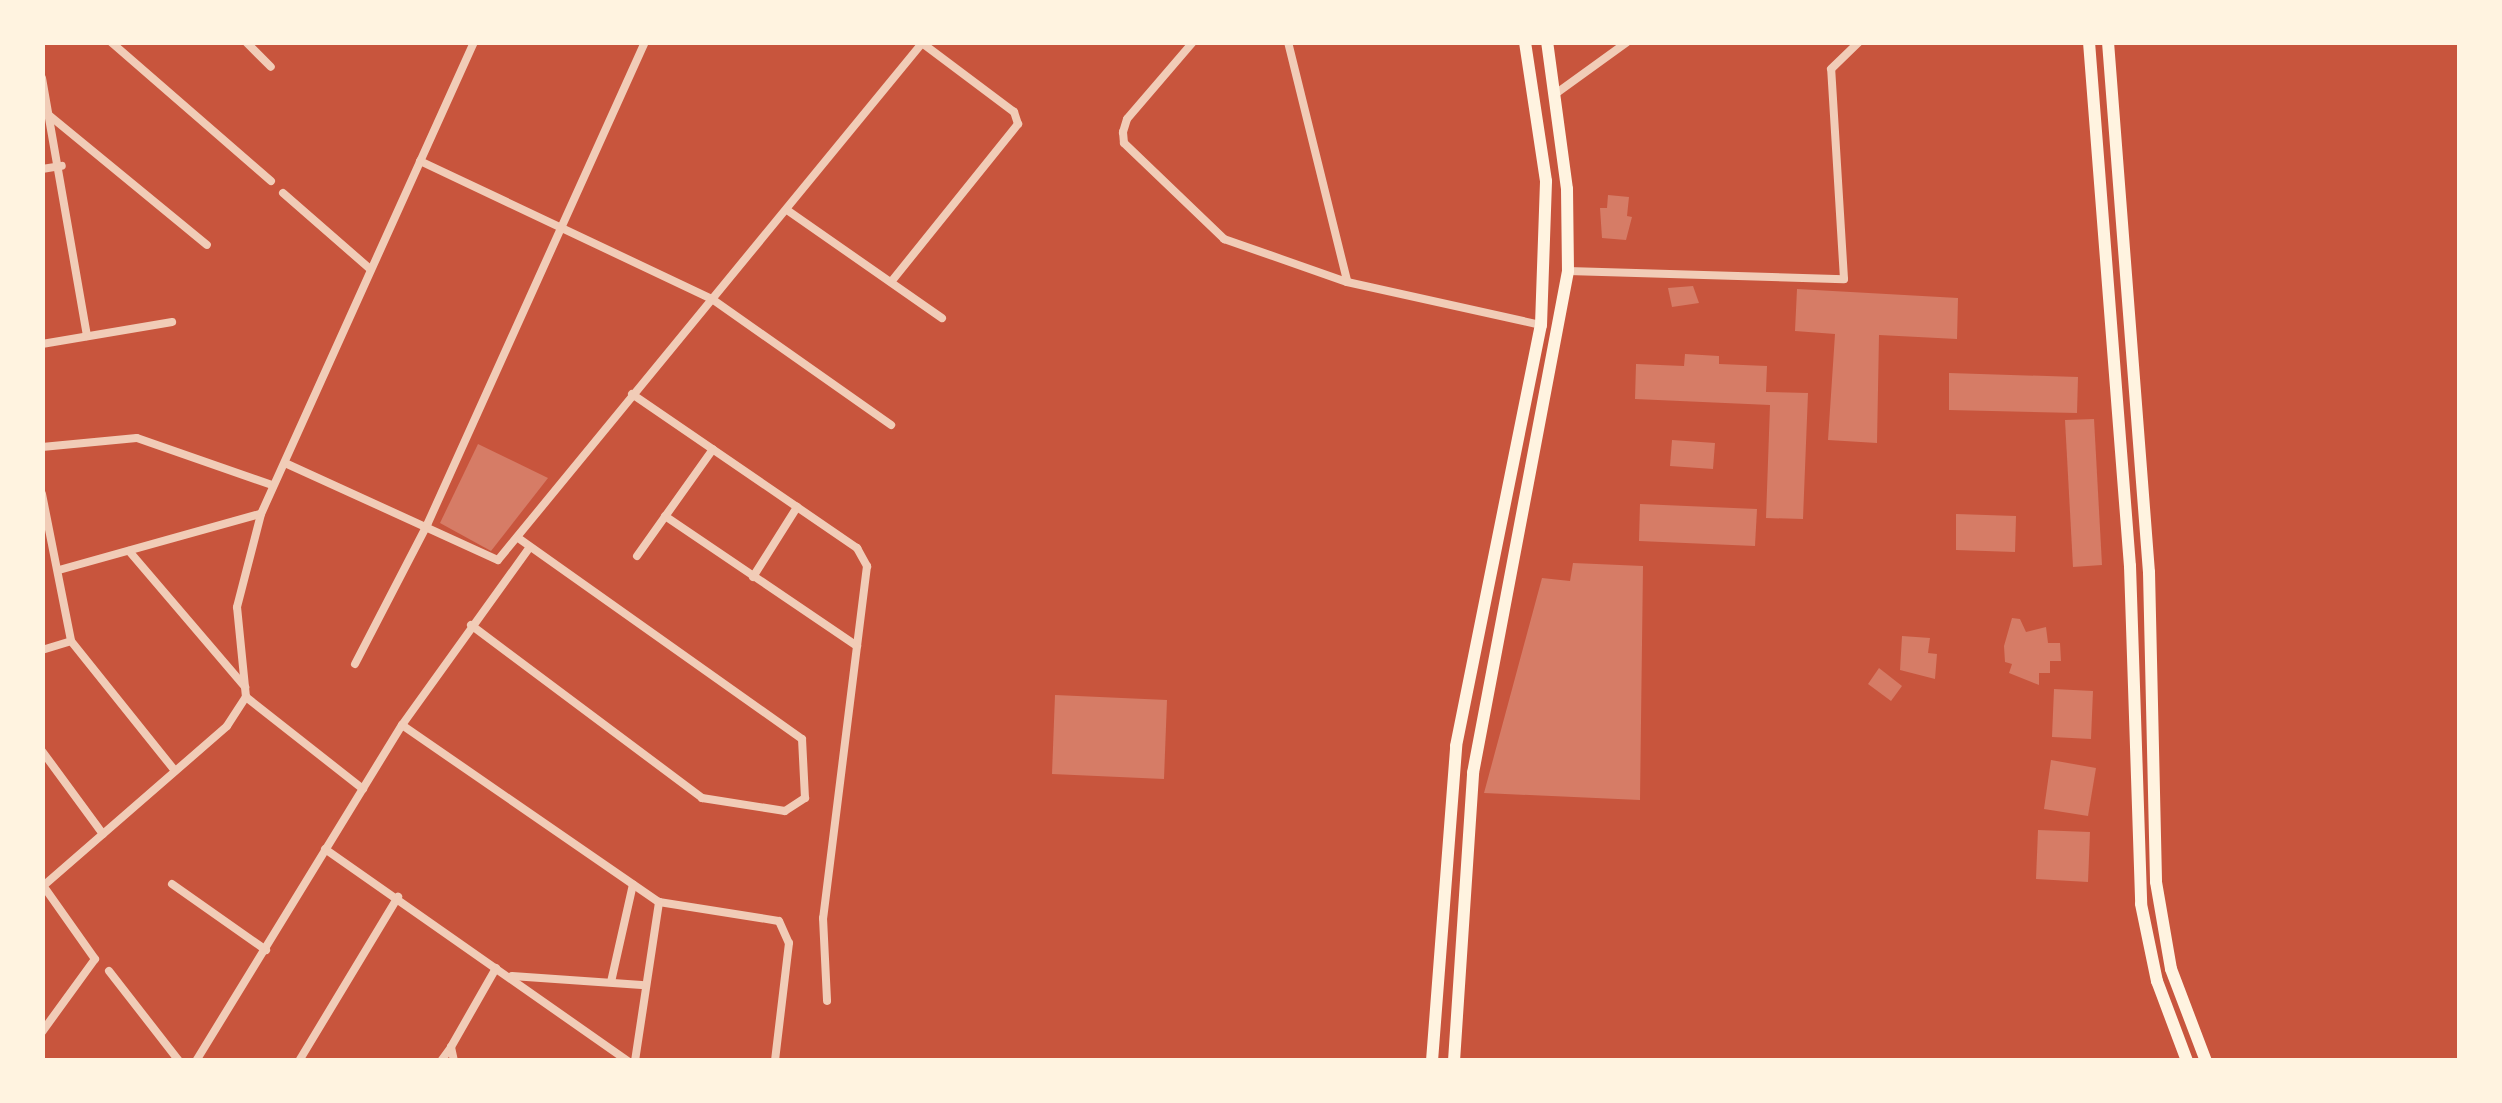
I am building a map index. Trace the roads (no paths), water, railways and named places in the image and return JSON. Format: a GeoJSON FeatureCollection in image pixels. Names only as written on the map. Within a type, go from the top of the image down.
{"type":"FeatureCollection","features":[{"type":"Feature","properties":{"kind":"main road"},"geometry":{"type":"LineString","coordinates":[[1432,1061],[1456,746],[1541,325],[1546,181],[1525,42]]}},
{"type":"Feature","properties":{"kind":"main road"},"geometry":{"type":"LineString","coordinates":[[1454,1061],[1473,773],[1568,271],[1558,92],[1546,42]]}},
{"type":"Feature","properties":{"kind":"main road"},"geometry":{"type":"LineString","coordinates":[[2089,42],[2130,566],[2141,904],[2157,981],[2187,1061]]}},
{"type":"Feature","properties":{"kind":"main road"},"geometry":{"type":"LineString","coordinates":[[2108,42],[2150,572],[2156,882],[2171,969],[2206,1061]]}},
{"type":"Feature","properties":{"kind":"street"},"geometry":{"type":"LineString","coordinates":[[111,42],[271,181]]}},
{"type":"Feature","properties":{"kind":"street"},"geometry":{"type":"LineString","coordinates":[[246,42],[271,67]]}},
{"type":"Feature","properties":{"kind":"street"},"geometry":{"type":"LineString","coordinates":[[42,1032],[95,958],[42,886],[226,726],[246,693],[237,608],[261,514],[474,42]]}},
{"type":"Feature","properties":{"kind":"street"},"geometry":{"type":"LineString","coordinates":[[355,664],[427,525],[645,42]]}},
{"type":"Feature","properties":{"kind":"street"},"geometry":{"type":"LineString","coordinates":[[1193,42],[1126,119],[1124,143],[1224,239],[1347,281],[1541,325]]}},
{"type":"Feature","properties":{"kind":"street"},"geometry":{"type":"LineString","coordinates":[[1288,42],[1347,281]]}},
{"type":"Feature","properties":{"kind":"street"},"geometry":{"type":"LineString","coordinates":[[1558,92],[1628,42]]}},
{"type":"Feature","properties":{"kind":"street"},"geometry":{"type":"LineString","coordinates":[[1568,271],[1844,279],[1831,69],[1859,42]]}},
{"type":"Feature","properties":{"kind":"street"},"geometry":{"type":"LineString","coordinates":[[285,463],[495,560],[923,43],[1014,112],[1018,124],[891,283]]}},
{"type":"Feature","properties":{"kind":"street"},"geometry":{"type":"LineString","coordinates":[[42,78],[62,166],[87,336]]}},
{"type":"Feature","properties":{"kind":"street"},"geometry":{"type":"LineString","coordinates":[[49,115],[207,245]]}},
{"type":"Feature","properties":{"kind":"street"},"geometry":{"type":"LineString","coordinates":[[420,160],[712,299],[891,425]]}},
{"type":"Feature","properties":{"kind":"street"},"geometry":{"type":"LineString","coordinates":[[42,170],[62,166]]}},
{"type":"Feature","properties":{"kind":"street"},"geometry":{"type":"LineString","coordinates":[[283,193],[370,269]]}},
{"type":"Feature","properties":{"kind":"street"},"geometry":{"type":"LineString","coordinates":[[788,210],[942,318]]}},
{"type":"Feature","properties":{"kind":"street"},"geometry":{"type":"LineString","coordinates":[[42,344],[172,322]]}},
{"type":"Feature","properties":{"kind":"street"},"geometry":{"type":"LineString","coordinates":[[632,394],[864,556],[867,566],[823,918],[826,1001]]}},
{"type":"Feature","properties":{"kind":"street"},"geometry":{"type":"LineString","coordinates":[[42,447],[137,438],[273,485]]}},
{"type":"Feature","properties":{"kind":"street"},"geometry":{"type":"LineString","coordinates":[[638,556],[713,449]]}},
{"type":"Feature","properties":{"kind":"street"},"geometry":{"type":"LineString","coordinates":[[42,494],[71,641],[175,771]]}},
{"type":"Feature","properties":{"kind":"street"},"geometry":{"type":"LineString","coordinates":[[753,577],[797,507]]}},
{"type":"Feature","properties":{"kind":"street"},"geometry":{"type":"LineString","coordinates":[[59,570],[261,514]]}},
{"type":"Feature","properties":{"kind":"street"},"geometry":{"type":"LineString","coordinates":[[665,516],[857,646]]}},
{"type":"Feature","properties":{"kind":"street"},"geometry":{"type":"LineString","coordinates":[[471,625],[702,797],[785,811],[805,798],[802,739],[517,537]]}},
{"type":"Feature","properties":{"kind":"street"},"geometry":{"type":"LineString","coordinates":[[196,1061],[402,725],[530,547]]}},
{"type":"Feature","properties":{"kind":"street"},"geometry":{"type":"LineString","coordinates":[[129,551],[246,693],[363,789]]}},
{"type":"Feature","properties":{"kind":"street"},"geometry":{"type":"LineString","coordinates":[[42,650],[71,641]]}},
{"type":"Feature","properties":{"kind":"street"},"geometry":{"type":"LineString","coordinates":[[402,725],[659,902],[779,921],[789,943],[775,1061]]}},
{"type":"Feature","properties":{"kind":"street"},"geometry":{"type":"LineString","coordinates":[[42,751],[103,834]]}},
{"type":"Feature","properties":{"kind":"street"},"geometry":{"type":"LineString","coordinates":[[324,849],[632,1061],[659,902]]}},
{"type":"Feature","properties":{"kind":"street"},"geometry":{"type":"LineString","coordinates":[[172,884],[266,950]]}},
{"type":"Feature","properties":{"kind":"street"},"geometry":{"type":"LineString","coordinates":[[611,983],[633,884]]}},
{"type":"Feature","properties":{"kind":"street"},"geometry":{"type":"LineString","coordinates":[[299,1061],[398,897]]}},
{"type":"Feature","properties":{"kind":"street"},"geometry":{"type":"LineString","coordinates":[[441,1061],[496,968]]}},
{"type":"Feature","properties":{"kind":"street"},"geometry":{"type":"LineString","coordinates":[[109,971],[179,1061]]}},
{"type":"Feature","properties":{"kind":"street"},"geometry":{"type":"LineString","coordinates":[[510,976],[642,986]]}},
{"type":"Feature","properties":{"kind":"street"},"geometry":{"type":"LineString","coordinates":[[544,1000],[546,977]]}},
{"type":"Feature","properties":{"kind":"street"},"geometry":{"type":"LineString","coordinates":[[604,1061],[606,1045]]}},
{"type":"Feature","properties":{"kind":"street"},"geometry":{"type":"LineString","coordinates":[[451,1047],[454,1061]]}}]}
